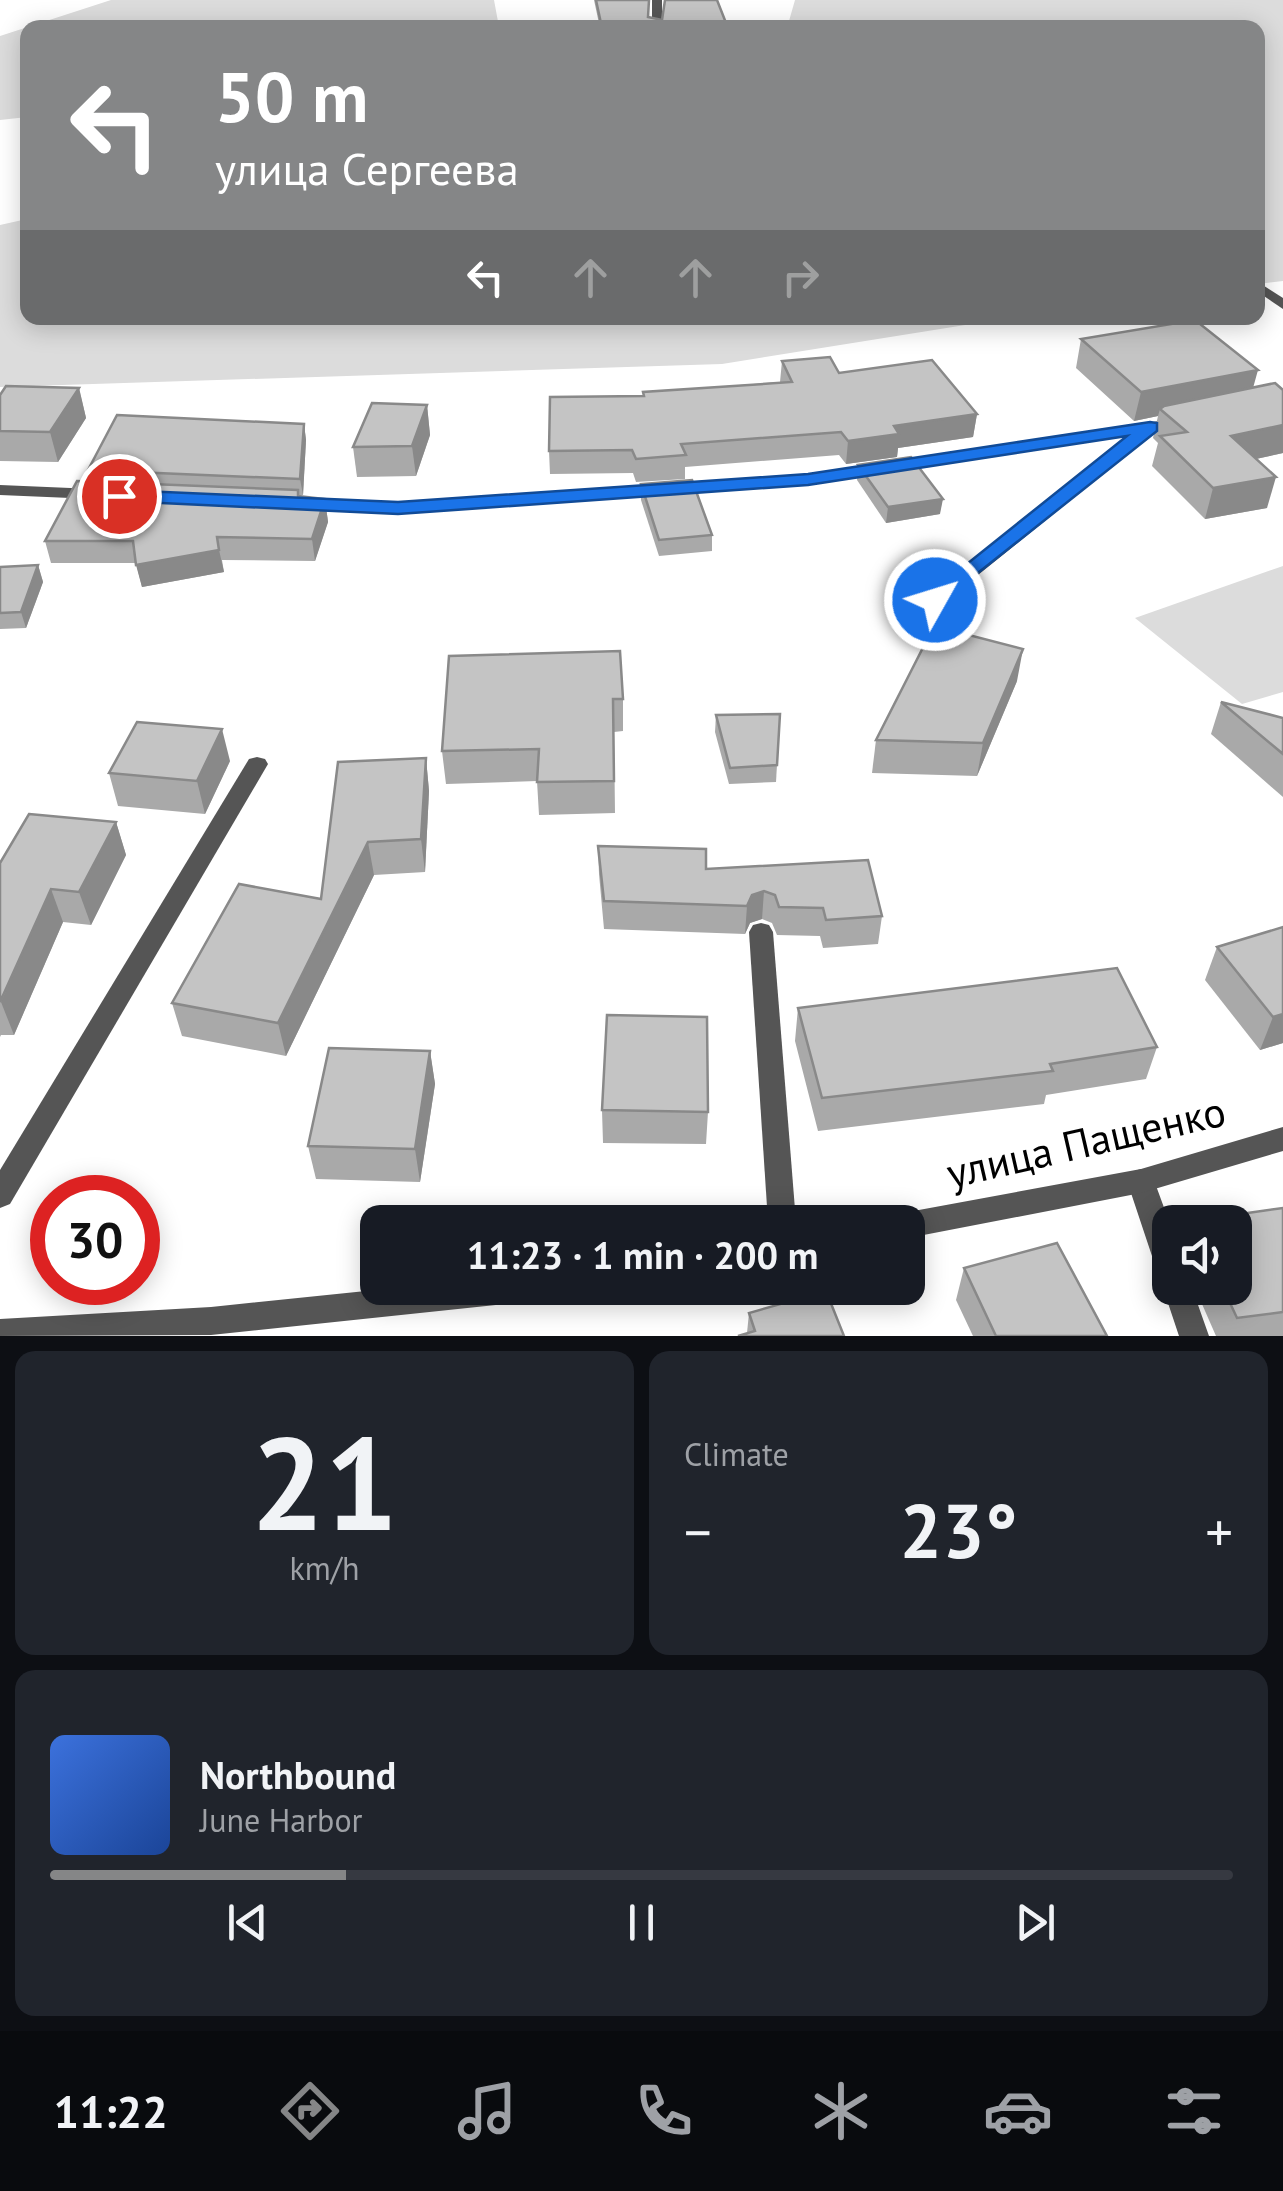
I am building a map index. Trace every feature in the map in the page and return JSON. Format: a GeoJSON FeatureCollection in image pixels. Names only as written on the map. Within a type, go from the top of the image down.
{"type":"FeatureCollection","features":[{"type":"Feature","properties":{"kind":"street"},"geometry":{"type":"LineString","coordinates":[[278,502],[398,508],[808,480],[1206,419]]}},
{"type":"Feature","properties":{"kind":"street"},"geometry":{"type":"LineString","coordinates":[[935,600],[1150,427]]}},
{"type":"Feature","properties":{"kind":"street"},"geometry":{"type":"LineString","coordinates":[[0,490],[119,496]]}},
{"type":"Feature","properties":{"kind":"street"},"geometry":{"type":"LineString","coordinates":[[0,1195],[257,764]]}},
{"type":"Feature","properties":{"kind":"street"},"geometry":{"type":"LineString","coordinates":[[761,932],[781,1205]]}},
{"type":"Feature","properties":{"kind":"street","name":"улица Пащенко"},"geometry":{"type":"LineString","coordinates":[[925,1222],[1141,1180],[1283,1139]]}},
{"type":"Feature","properties":{"kind":"street"},"geometry":{"type":"LineString","coordinates":[[1141,1180],[1152,1212]]}},
{"type":"Feature","properties":{"kind":"street"},"geometry":{"type":"LineString","coordinates":[[0,1333],[212,1321],[363,1305]]}},
{"type":"Feature","properties":{"kind":"street"},"geometry":{"type":"LineString","coordinates":[[1184,1305],[1194,1336]]}},
{"type":"Feature","properties":{"kind":"shaded area"},"geometry":{"type":"Polygon","coordinates":[[[111,0],[494,0],[498,20],[49,20],[111,0]]]}},
{"type":"Feature","properties":{"kind":"shaded area"},"geometry":{"type":"Polygon","coordinates":[[[795,0],[1283,0],[1283,281],[1265,283],[1265,20],[789,20],[795,0]]]}},
{"type":"Feature","properties":{"kind":"shaded area"},"geometry":{"type":"Polygon","coordinates":[[[20,30],[20,118],[0,120],[0,36],[20,30]]]}},
{"type":"Feature","properties":{"kind":"shaded area"},"geometry":{"type":"Polygon","coordinates":[[[20,221],[20,325],[965,325],[722,364],[0,387],[0,225],[20,221]]]}},
{"type":"Feature","properties":{"kind":"shaded area"},"geometry":{"type":"Polygon","coordinates":[[[1283,566],[1283,692],[1242,704],[1135,618],[1283,566]]]}},
{"type":"Feature","properties":{"kind":"building"},"geometry":{"type":"Polygon","coordinates":[[[596,0],[649,0],[648,17],[662,20],[600,20],[596,0]]]}},
{"type":"Feature","properties":{"kind":"building"},"geometry":{"type":"Polygon","coordinates":[[[665,0],[717,0],[725,20],[662,20],[665,0]]]}},
{"type":"Feature","properties":{"kind":"building"},"geometry":{"type":"Polygon","coordinates":[[[1165,325],[1201,325],[1258,370],[1141,392],[1081,339],[1165,325]]]}},
{"type":"Feature","properties":{"kind":"building"},"geometry":{"type":"Polygon","coordinates":[[[830,357],[839,373],[932,360],[977,414],[894,426],[899,434],[848,441],[841,432],[681,444],[686,455],[636,459],[632,450],[549,451],[550,397],[644,396],[643,392],[792,382],[782,361],[830,357]]]}},
{"type":"Feature","properties":{"kind":"building"},"geometry":{"type":"Polygon","coordinates":[[[1275,383],[1283,390],[1283,425],[1231,436],[1276,477],[1213,488],[1160,436],[1187,432],[1160,409],[1164,406],[1275,383]]]}},
{"type":"Feature","properties":{"kind":"building"},"geometry":{"type":"Polygon","coordinates":[[[6,386],[79,388],[50,432],[0,431],[0,395],[6,386]]]}},
{"type":"Feature","properties":{"kind":"building"},"geometry":{"type":"Polygon","coordinates":[[[372,403],[427,405],[412,446],[353,447],[372,403]]]}},
{"type":"Feature","properties":{"kind":"building"},"geometry":{"type":"Polygon","coordinates":[[[117,415],[304,424],[300,479],[88,470],[117,415]]]}},
{"type":"Feature","properties":{"kind":"building"},"geometry":{"type":"Polygon","coordinates":[[[911,457],[943,499],[888,507],[858,465],[911,457]]]}},
{"type":"Feature","properties":{"kind":"building"},"geometry":{"type":"Polygon","coordinates":[[[692,480],[712,535],[659,540],[641,484],[692,480]]]}},
{"type":"Feature","properties":{"kind":"building"},"geometry":{"type":"Polygon","coordinates":[[[77,481],[298,490],[298,496],[325,499],[312,539],[217,537],[219,550],[136,565],[133,541],[45,541],[77,481]]]}},
{"type":"Feature","properties":{"kind":"building"},"geometry":{"type":"Polygon","coordinates":[[[38,565],[21,612],[0,613],[0,567],[38,565]]]}},
{"type":"Feature","properties":{"kind":"building"},"geometry":{"type":"Polygon","coordinates":[[[934,626],[1023,649],[983,743],[876,740],[934,626]]]}},
{"type":"Feature","properties":{"kind":"building"},"geometry":{"type":"Polygon","coordinates":[[[620,651],[623,699],[613,699],[614,781],[537,782],[539,749],[442,751],[449,656],[620,651]]]}},
{"type":"Feature","properties":{"kind":"building"},"geometry":{"type":"Polygon","coordinates":[[[1221,702],[1283,718],[1283,754],[1221,702]]]}},
{"type":"Feature","properties":{"kind":"building"},"geometry":{"type":"Polygon","coordinates":[[[780,714],[777,765],[730,768],[716,715],[780,714]]]}},
{"type":"Feature","properties":{"kind":"building"},"geometry":{"type":"Polygon","coordinates":[[[137,722],[222,729],[197,781],[109,773],[137,722]]]}},
{"type":"Feature","properties":{"kind":"building"},"geometry":{"type":"Polygon","coordinates":[[[426,758],[421,839],[368,842],[278,1023],[172,1003],[239,884],[321,899],[338,762],[426,758]]]}},
{"type":"Feature","properties":{"kind":"building"},"geometry":{"type":"Polygon","coordinates":[[[29,814],[116,822],[79,892],[51,889],[0,1002],[0,863],[29,814]]]}},
{"type":"Feature","properties":{"kind":"building"},"geometry":{"type":"Polygon","coordinates":[[[598,846],[706,849],[706,869],[868,860],[882,916],[826,920],[823,908],[779,907],[775,895],[764,891],[752,895],[747,906],[604,901],[598,846]]]}},
{"type":"Feature","properties":{"kind":"building"},"geometry":{"type":"Polygon","coordinates":[[[1283,927],[1283,1014],[1273,1017],[1217,947],[1283,927]]]}},
{"type":"Feature","properties":{"kind":"building"},"geometry":{"type":"Polygon","coordinates":[[[1117,968],[1157,1047],[1050,1064],[1053,1071],[822,1098],[798,1008],[1117,968]]]}},
{"type":"Feature","properties":{"kind":"building"},"geometry":{"type":"Polygon","coordinates":[[[607,1015],[707,1017],[708,1112],[602,1110],[607,1015]]]}},
{"type":"Feature","properties":{"kind":"building"},"geometry":{"type":"Polygon","coordinates":[[[329,1048],[430,1051],[415,1149],[308,1146],[329,1048]]]}},
{"type":"Feature","properties":{"kind":"building"},"geometry":{"type":"Polygon","coordinates":[[[1283,1208],[1283,1312],[1237,1318],[1231,1305],[1252,1305],[1252,1212],[1283,1208]]]}},
{"type":"Feature","properties":{"kind":"building"},"geometry":{"type":"Polygon","coordinates":[[[1057,1243],[1107,1336],[996,1336],[964,1268],[1057,1243]]]}},
{"type":"Feature","properties":{"kind":"building"},"geometry":{"type":"Polygon","coordinates":[[[777,1305],[832,1305],[844,1336],[738,1336],[755,1331],[749,1313],[777,1305]]]}},
{"type":"Feature","properties":{"kind":"route"},"geometry":{"type":"LineString","coordinates":[[119,496],[398,508],[808,480],[1150,427],[935,600]]}}]}
